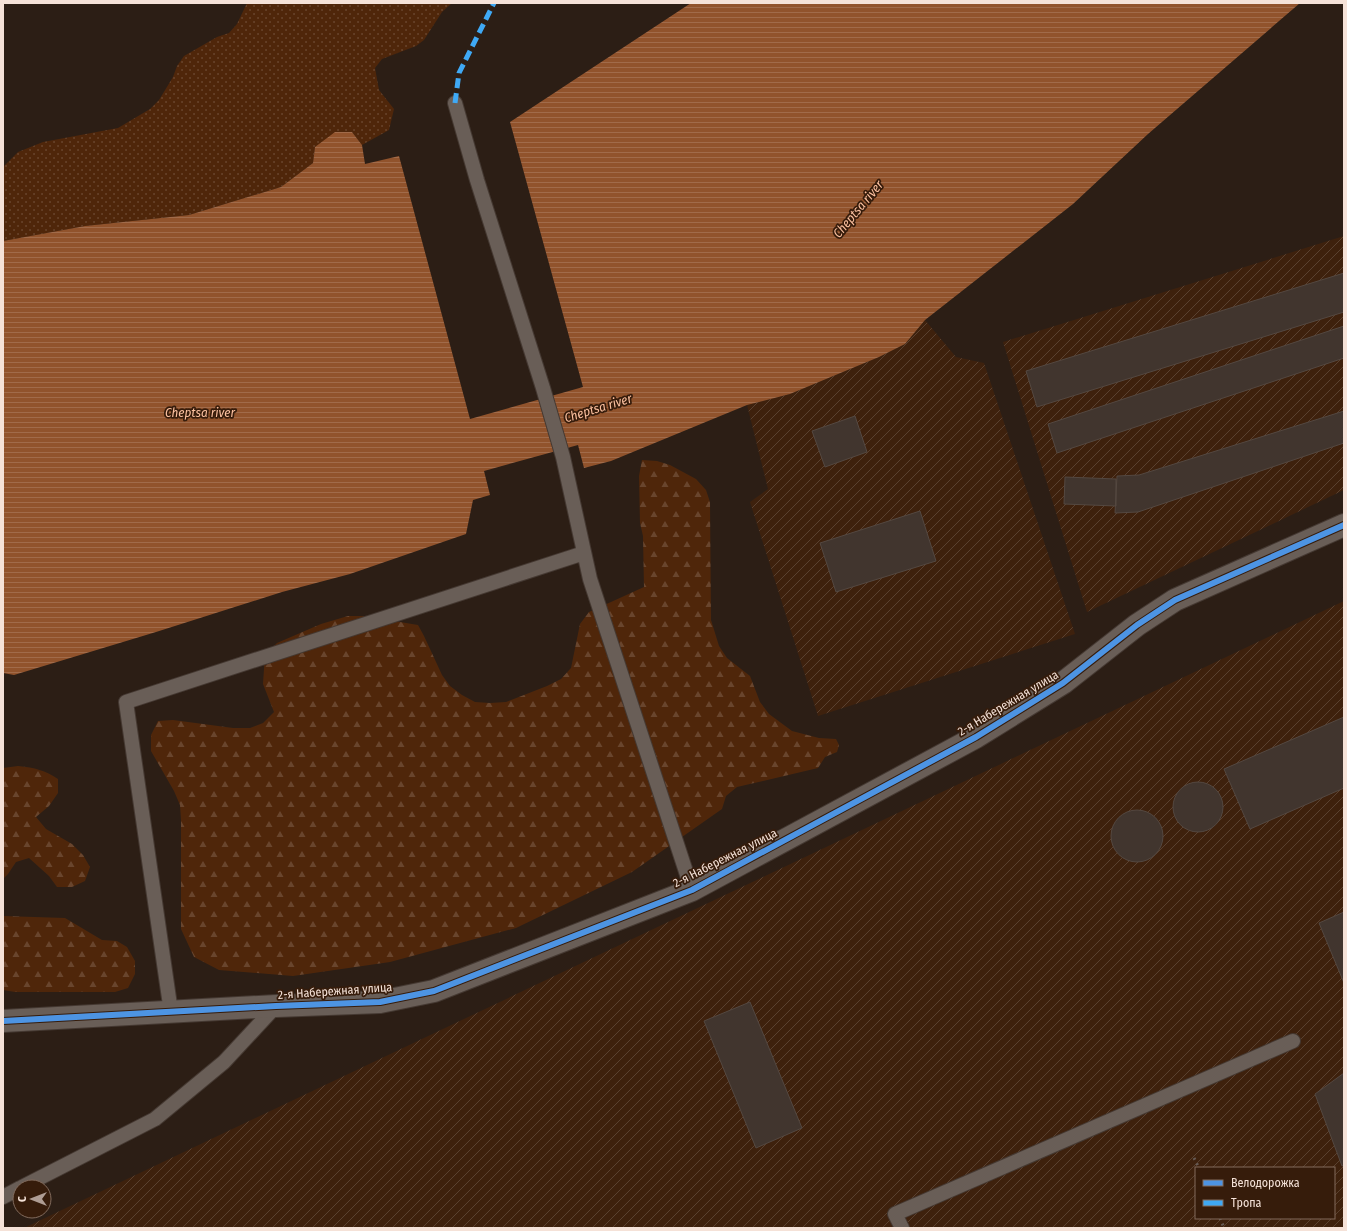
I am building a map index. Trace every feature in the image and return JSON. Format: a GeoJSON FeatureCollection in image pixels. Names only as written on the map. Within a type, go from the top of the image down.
{"type":"FeatureCollection","features":[{"type":"Feature","properties":{"kind":"street","name":"2-я Набережная улица"},"geometry":{"type":"LineString","coordinates":[[3,1021],[276,1006],[380,1002],[434,991],[692,890],[976,737],[1063,683],[1137,625],[1175,600],[1344,526]]}},
{"type":"Feature","properties":{"kind":"lane"},"geometry":{"type":"LineString","coordinates":[[455,103],[477,180],[543,388],[563,458],[590,579],[692,890]]}},
{"type":"Feature","properties":{"kind":"lane"},"geometry":{"type":"LineString","coordinates":[[171,1012],[126,702],[584,553]]}},
{"type":"Feature","properties":{"kind":"lane"},"geometry":{"type":"LineString","coordinates":[[38,1179],[155,1119],[224,1062],[276,1006]]}},
{"type":"Feature","properties":{"kind":"lane"},"geometry":{"type":"LineString","coordinates":[[902,1228],[896,1214],[1293,1042]]}},
{"type":"Feature","properties":{"kind":"lane"},"geometry":{"type":"LineString","coordinates":[[3,1197],[12,1192]]}},
{"type":"Feature","properties":{"kind":"shaded area"},"geometry":{"type":"Polygon","coordinates":[[[1344,236],[1344,490],[1087,612],[1003,342],[1344,236]]]}},
{"type":"Feature","properties":{"kind":"shaded area"},"geometry":{"type":"Polygon","coordinates":[[[925,320],[956,357],[984,363],[1075,634],[818,716],[750,502],[768,489],[747,405],[790,394],[879,357],[905,344],[925,320]]]}},
{"type":"Feature","properties":{"kind":"shaded area"},"geometry":{"type":"Polygon","coordinates":[[[1344,601],[1344,1228],[24,1228],[43,1219],[52,1219],[52,1215],[1344,601]]]}},
{"type":"Feature","properties":{"kind":"green space"},"geometry":{"type":"Polygon","coordinates":[[[247,3],[452,3],[442,12],[424,40],[416,46],[382,59],[375,68],[379,90],[394,109],[389,130],[362,145],[352,132],[315,147],[313,163],[281,187],[189,215],[85,226],[3,241],[3,167],[18,152],[43,142],[118,128],[150,109],[159,100],[184,56],[217,37],[229,33],[237,24],[247,3]]]}},
{"type":"Feature","properties":{"kind":"green space"},"geometry":{"type":"Polygon","coordinates":[[[642,460],[657,461],[670,465],[696,479],[706,490],[710,502],[711,620],[719,646],[727,658],[750,676],[760,702],[769,714],[792,731],[819,738],[836,739],[839,745],[837,752],[825,757],[818,768],[737,787],[726,796],[722,809],[632,872],[516,928],[390,962],[293,976],[219,970],[194,957],[181,929],[180,805],[174,791],[151,751],[151,735],[158,721],[173,720],[233,728],[250,728],[263,723],[274,712],[263,684],[265,654],[277,643],[321,624],[348,616],[364,616],[418,625],[442,675],[450,686],[475,702],[506,702],[561,679],[571,668],[580,624],[589,612],[644,587],[643,536],[640,523],[639,476],[642,460]]]}},
{"type":"Feature","properties":{"kind":"green space"},"geometry":{"type":"Polygon","coordinates":[[[18,766],[40,770],[49,773],[58,779],[58,793],[49,806],[36,817],[46,829],[72,844],[83,855],[90,867],[85,881],[72,887],[57,887],[49,876],[29,858],[16,862],[3,879],[3,768],[18,766]]]}},
{"type":"Feature","properties":{"kind":"green space"},"geometry":{"type":"Polygon","coordinates":[[[3,916],[65,918],[102,940],[117,941],[127,947],[135,961],[135,974],[128,988],[115,992],[15,992],[3,990],[3,916]]]}},
{"type":"Feature","properties":{"kind":"water","name":"Cheptsa river"},"geometry":{"type":"Polygon","coordinates":[[[691,3],[1300,3],[1148,134],[1073,204],[925,320],[905,344],[879,357],[790,394],[747,405],[611,461],[584,468],[578,445],[484,471],[490,495],[473,500],[466,534],[350,574],[282,592],[14,675],[3,673],[3,241],[85,226],[189,215],[281,187],[313,163],[315,147],[335,132],[352,132],[362,145],[365,164],[399,156],[470,419],[583,387],[510,122],[691,3]]]}},
{"type":"Feature","properties":{"kind":"building"},"geometry":{"type":"Polygon","coordinates":[[[1344,273],[1344,312],[1037,407],[1026,371],[1344,273]]]}},
{"type":"Feature","properties":{"kind":"building"},"geometry":{"type":"Polygon","coordinates":[[[1344,326],[1344,358],[1057,453],[1048,424],[1344,326]]]}},
{"type":"Feature","properties":{"kind":"building"},"geometry":{"type":"Polygon","coordinates":[[[1344,411],[1344,443],[1138,512],[1115,513],[1117,476],[1139,475],[1344,411]]]}},
{"type":"Feature","properties":{"kind":"building"},"geometry":{"type":"Polygon","coordinates":[[[855,416],[867,452],[825,467],[812,431],[855,416]]]}},
{"type":"Feature","properties":{"kind":"building"},"geometry":{"type":"Polygon","coordinates":[[[1065,477],[1116,479],[1116,506],[1064,504],[1065,477]]]}},
{"type":"Feature","properties":{"kind":"building"},"geometry":{"type":"Polygon","coordinates":[[[920,511],[936,561],[836,592],[820,543],[920,511]]]}},
{"type":"Feature","properties":{"kind":"building"},"geometry":{"type":"Polygon","coordinates":[[[1344,717],[1344,788],[1250,829],[1224,769],[1344,717]]]}},
{"type":"Feature","properties":{"kind":"building"},"geometry":{"type":"Polygon","coordinates":[[[1198,782],[1208,784],[1216,789],[1221,797],[1223,807],[1221,817],[1216,825],[1208,830],[1198,832],[1188,830],[1180,825],[1175,817],[1173,807],[1175,797],[1180,789],[1188,784],[1198,782]]]}},
{"type":"Feature","properties":{"kind":"building"},"geometry":{"type":"Polygon","coordinates":[[[1132,810],[1142,810],[1156,817],[1163,831],[1163,841],[1156,855],[1142,862],[1132,862],[1122,858],[1115,851],[1111,841],[1111,831],[1115,821],[1122,814],[1132,810]]]}},
{"type":"Feature","properties":{"kind":"building"},"geometry":{"type":"Polygon","coordinates":[[[1344,912],[1344,983],[1319,923],[1344,912]]]}},
{"type":"Feature","properties":{"kind":"building"},"geometry":{"type":"Polygon","coordinates":[[[750,1002],[802,1128],[756,1148],[704,1021],[750,1002]]]}},
{"type":"Feature","properties":{"kind":"building"},"geometry":{"type":"Polygon","coordinates":[[[1344,1073],[1344,1165],[1342,1166],[1315,1094],[1344,1073]]]}},
{"type":"Feature","properties":{"kind":"railway"},"geometry":{"type":"LineString","coordinates":[[1194,1158],[1198,1167]]}},
{"type":"Feature","properties":{"kind":"railway"},"geometry":{"type":"LineString","coordinates":[[1220,1219],[1224,1228]]}},
{"type":"Feature","properties":{"kind":"marked path"},"geometry":{"type":"LineString","coordinates":[[455,103],[459,73],[494,3]]}},
{"type":"Feature","properties":{"kind":"cycle path"},"geometry":{"type":"LineString","coordinates":[[3,1021],[276,1006],[380,1002],[434,991],[692,890],[976,737],[1063,683],[1137,625],[1175,600],[1344,525]]}}]}
